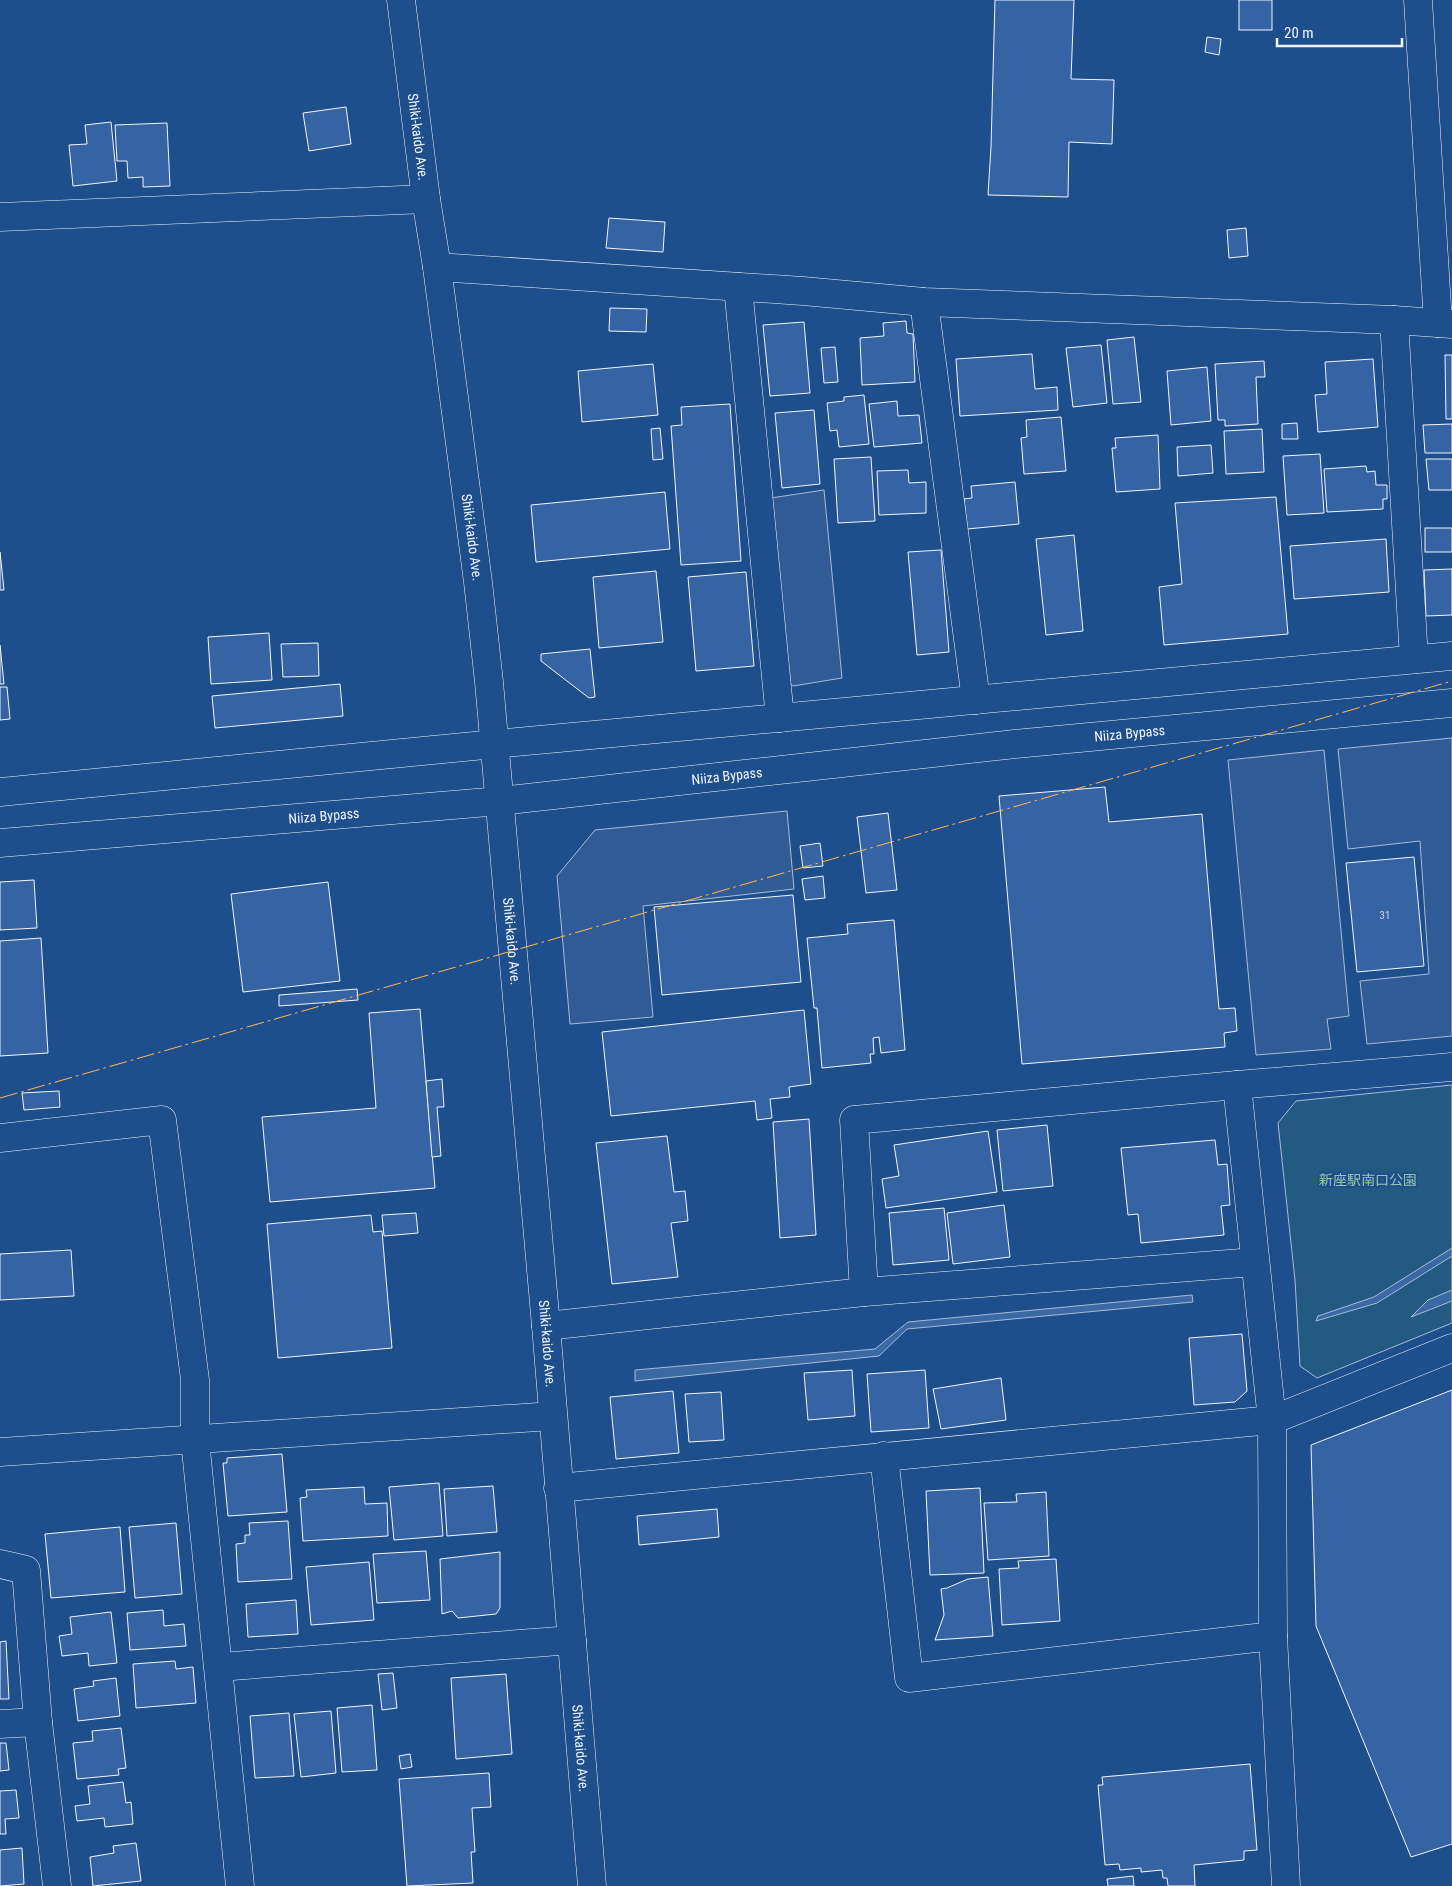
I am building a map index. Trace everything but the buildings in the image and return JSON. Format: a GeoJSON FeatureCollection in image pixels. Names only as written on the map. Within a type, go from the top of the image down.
{"type":"FeatureCollection","features":[{"type":"Feature","properties":{"kind":"main road","name":"Shiki-kaido Ave."},"geometry":{"type":"LineString","coordinates":[[401,0],[478,582],[495,744],[546,1326],[592,1886]]}},
{"type":"Feature","properties":{"kind":"main road"},"geometry":{"type":"LineString","coordinates":[[437,267],[738,287],[924,302],[1445,323],[1418,0]]}},
{"type":"Feature","properties":{"kind":"main road"},"geometry":{"type":"LineString","coordinates":[[0,216],[426,199]]}},
{"type":"Feature","properties":{"kind":"main road"},"geometry":{"type":"LineString","coordinates":[[738,287],[780,718]]}},
{"type":"Feature","properties":{"kind":"main road"},"geometry":{"type":"LineString","coordinates":[[924,302],[976,700]]}},
{"type":"Feature","properties":{"kind":"main road"},"geometry":{"type":"LineString","coordinates":[[1394,320],[1414,660]]}},
{"type":"Feature","properties":{"kind":"main road"},"geometry":{"type":"LineString","coordinates":[[0,792],[495,744],[1452,656]]}},
{"type":"Feature","properties":{"kind":"main road","name":"Niiza Bypass"},"geometry":{"type":"LineString","coordinates":[[0,843],[500,801],[1015,744],[1452,703]]}},
{"type":"Feature","properties":{"kind":"main road"},"geometry":{"type":"LineString","coordinates":[[864,1292],[854,1120],[1452,1067]]}},
{"type":"Feature","properties":{"kind":"main road"},"geometry":{"type":"LineString","coordinates":[[1237,1085],[1272,1420],[1273,1636],[1286,1886]]}},
{"type":"Feature","properties":{"kind":"main road"},"geometry":{"type":"LineString","coordinates":[[0,1138],[162,1120],[195,1380],[195,1440],[240,1886]]}},
{"type":"Feature","properties":{"kind":"main road"},"geometry":{"type":"LineString","coordinates":[[546,1326],[864,1292],[1255,1262]]}},
{"type":"Feature","properties":{"kind":"main road"},"geometry":{"type":"LineString","coordinates":[[558,1488],[1272,1420],[1452,1348]]}},
{"type":"Feature","properties":{"kind":"main road"},"geometry":{"type":"LineString","coordinates":[[0,1452],[496,1418],[553,1416]]}},
{"type":"Feature","properties":{"kind":"main road"},"geometry":{"type":"LineString","coordinates":[[884,1456],[909,1678],[1273,1636]]}},
{"type":"Feature","properties":{"kind":"main road"},"geometry":{"type":"LineString","coordinates":[[0,1564],[26,1570],[38,1722],[57,1886]]}},
{"type":"Feature","properties":{"kind":"main road"},"geometry":{"type":"LineString","coordinates":[[219,1667],[572,1640]]}},
{"type":"Feature","properties":{"kind":"main road"},"geometry":{"type":"LineString","coordinates":[[0,1724],[38,1722]]}},
{"type":"Feature","properties":{"kind":"green space","name":"新座駅南口公園"},"geometry":{"type":"Polygon","coordinates":[[[1452,1085],[1452,1323],[1317,1378],[1300,1366],[1295,1280],[1278,1123],[1296,1101],[1452,1085]]]}},
{"type":"Feature","properties":{"kind":"shaded area"},"geometry":{"type":"Polygon","coordinates":[[[824,490],[842,678],[793,686],[779,674],[764,499],[824,490]]]}},
{"type":"Feature","properties":{"kind":"shaded area"},"geometry":{"type":"Polygon","coordinates":[[[1452,738],[1452,1036],[1367,1044],[1360,981],[1429,974],[1420,841],[1348,849],[1338,749],[1452,738]]]}},
{"type":"Feature","properties":{"kind":"shaded area"},"geometry":{"type":"Polygon","coordinates":[[[1324,750],[1349,1016],[1327,1019],[1331,1049],[1256,1055],[1228,760],[1324,750]]]}},
{"type":"Feature","properties":{"kind":"shaded area"},"geometry":{"type":"Polygon","coordinates":[[[787,811],[794,889],[643,906],[653,1017],[570,1024],[557,876],[595,830],[787,811]]]}},
{"type":"Feature","properties":{"kind":"shaded area"},"geometry":{"type":"Polygon","coordinates":[[[1452,1248],[1452,1256],[1377,1303],[1316,1321],[1318,1316],[1374,1297],[1452,1248]]]}},
{"type":"Feature","properties":{"kind":"shaded area"},"geometry":{"type":"Polygon","coordinates":[[[1452,1290],[1452,1301],[1411,1317],[1428,1300],[1452,1290]]]}},
{"type":"Feature","properties":{"kind":"shaded area"},"geometry":{"type":"Polygon","coordinates":[[[1192,1295],[1193,1302],[907,1329],[879,1356],[635,1381],[635,1370],[875,1349],[908,1322],[1192,1295]]]}},
{"type":"Feature","properties":{"kind":"power"},"geometry":{"type":"LineString","coordinates":[[0,1098],[1452,681]]}}]}
